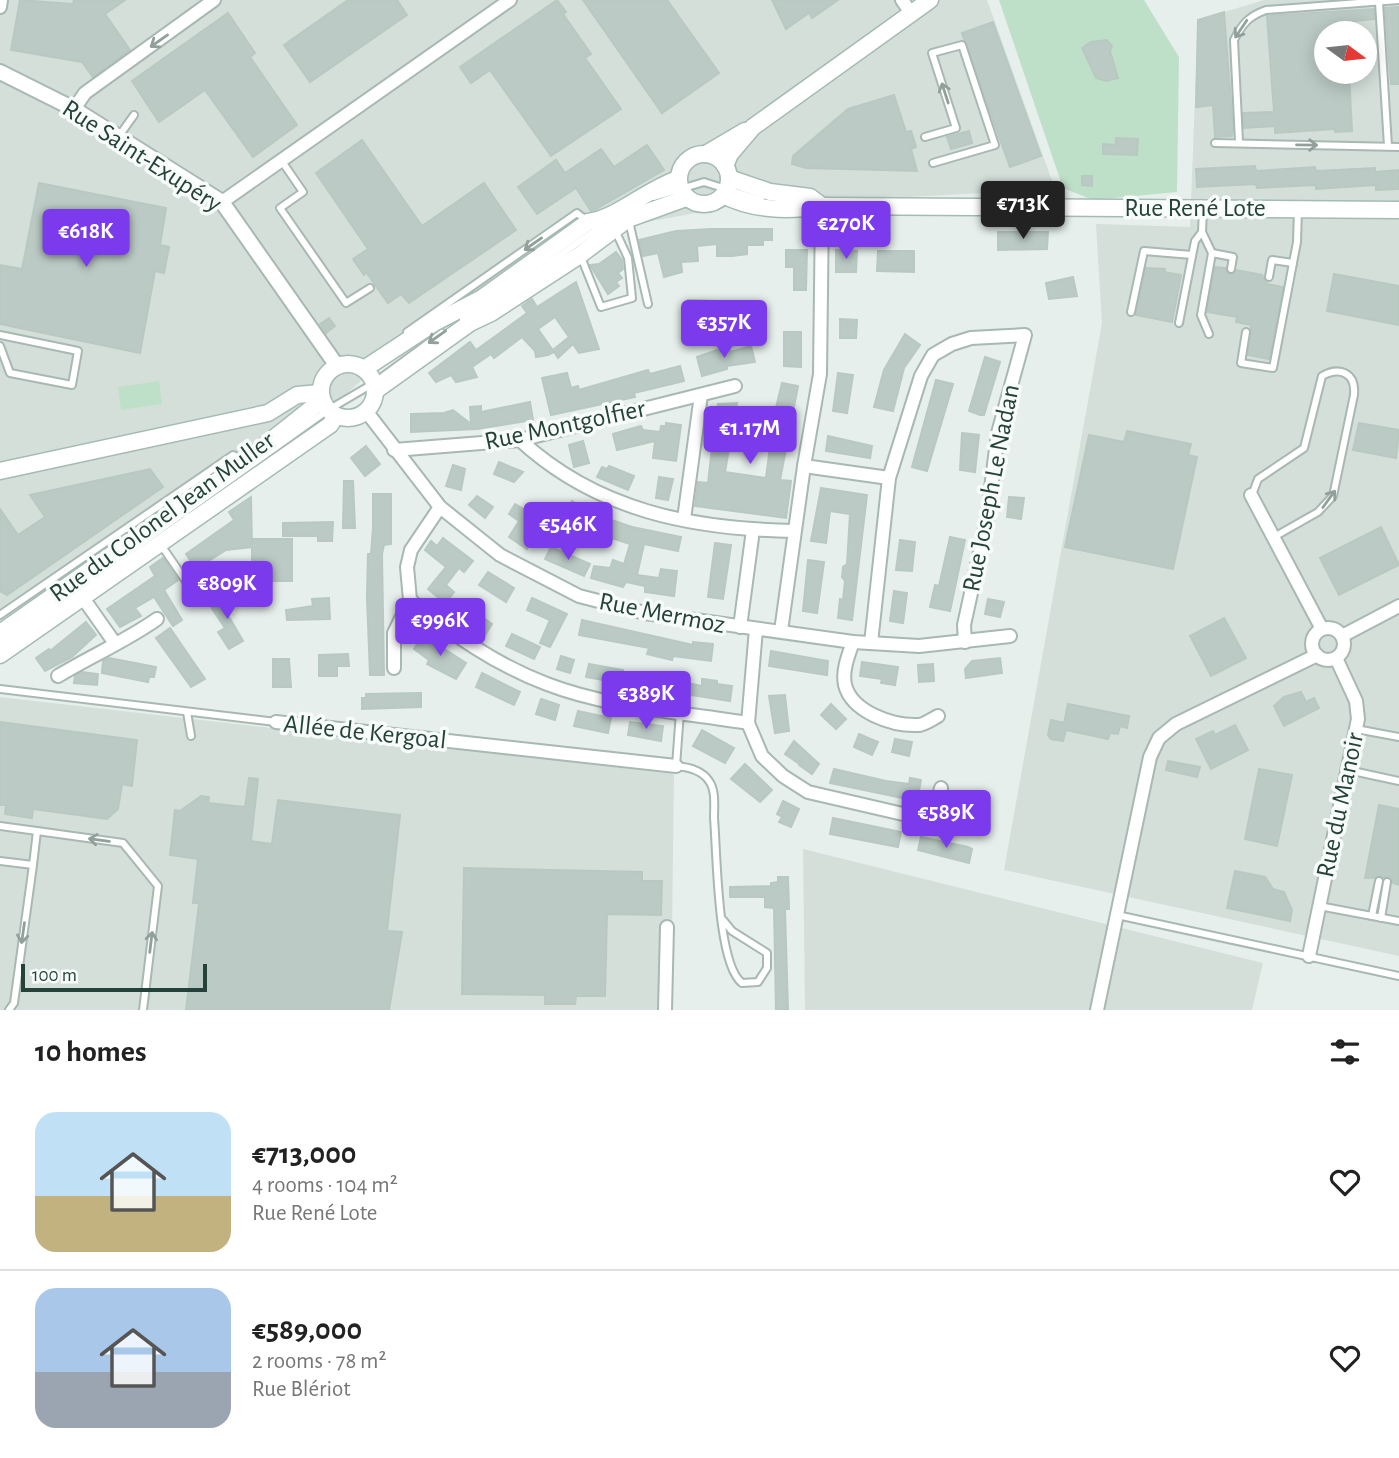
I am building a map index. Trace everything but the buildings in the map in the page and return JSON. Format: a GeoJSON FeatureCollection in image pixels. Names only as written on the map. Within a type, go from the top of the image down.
{"type":"FeatureCollection","features":[{"type":"Feature","properties":{"kind":"main road"},"geometry":{"type":"LineString","coordinates":[[682,188],[687,160],[706,154],[753,127],[907,7],[930,0]]}},
{"type":"Feature","properties":{"kind":"main road"},"geometry":{"type":"LineString","coordinates":[[364,369],[434,323],[482,298],[588,222],[605,220],[654,187],[682,188],[705,205],[725,182],[730,154],[753,127]]}},
{"type":"Feature","properties":{"kind":"main road"},"geometry":{"type":"LineString","coordinates":[[706,154],[717,158],[725,182]]}},
{"type":"Feature","properties":{"kind":"main road","name":"Rue René Lote"},"geometry":{"type":"LineString","coordinates":[[725,182],[810,197],[822,206],[1399,210]]}},
{"type":"Feature","properties":{"kind":"main road"},"geometry":{"type":"LineString","coordinates":[[369,389],[580,255],[628,219],[682,188]]}},
{"type":"Feature","properties":{"kind":"main road"},"geometry":{"type":"LineString","coordinates":[[327,405],[324,377],[337,366],[351,364],[364,369]]}},
{"type":"Feature","properties":{"kind":"main road"},"geometry":{"type":"LineString","coordinates":[[0,471],[268,413],[297,395],[327,405],[352,418],[366,411],[369,389],[364,369]]}},
{"type":"Feature","properties":{"kind":"main road","name":"Rue du Colonel Jean Muller"},"geometry":{"type":"LineString","coordinates":[[0,656],[330,425],[327,405],[3,622]]}},
{"type":"Feature","properties":{"kind":"street"},"geometry":{"type":"LineString","coordinates":[[0,7],[1,0]]}},
{"type":"Feature","properties":{"kind":"street"},"geometry":{"type":"LineString","coordinates":[[74,108],[85,93],[214,0]]}},
{"type":"Feature","properties":{"kind":"street"},"geometry":{"type":"LineString","coordinates":[[222,202],[510,0]]}},
{"type":"Feature","properties":{"kind":"street","name":"Rue Saint-Exupéry"},"geometry":{"type":"LineString","coordinates":[[0,72],[74,108],[222,202],[337,366]]}},
{"type":"Feature","properties":{"kind":"street"},"geometry":{"type":"LineString","coordinates":[[781,632],[794,531],[820,374],[822,206]]}},
{"type":"Feature","properties":{"kind":"street","name":"Rue Joseph Le Nadan"},"geometry":{"type":"LineString","coordinates":[[889,478],[921,376],[933,355],[951,344],[971,338],[1025,335],[998,433],[987,520],[964,625],[965,642]]}},
{"type":"Feature","properties":{"kind":"street","name":"Rue Montgolfier"},"geometry":{"type":"LineString","coordinates":[[394,450],[520,440],[735,386]]}},
{"type":"Feature","properties":{"kind":"street"},"geometry":{"type":"LineString","coordinates":[[684,519],[701,395]]}},
{"type":"Feature","properties":{"kind":"street","name":"Rue Mermoz"},"geometry":{"type":"LineString","coordinates":[[366,411],[440,507],[500,555],[579,596],[645,612],[853,642],[919,646],[1010,636]]}},
{"type":"Feature","properties":{"kind":"street"},"geometry":{"type":"LineString","coordinates":[[520,440],[571,480],[611,500],[650,514],[753,530],[794,531]]}},
{"type":"Feature","properties":{"kind":"street"},"geometry":{"type":"LineString","coordinates":[[804,466],[889,478],[871,643]]}},
{"type":"Feature","properties":{"kind":"street"},"geometry":{"type":"LineString","coordinates":[[1251,495],[1322,629]]}},
{"type":"Feature","properties":{"kind":"street"},"geometry":{"type":"LineString","coordinates":[[394,668],[394,633],[410,600],[407,568],[411,550],[440,507]]}},
{"type":"Feature","properties":{"kind":"street"},"geometry":{"type":"LineString","coordinates":[[740,627],[753,530]]}},
{"type":"Feature","properties":{"kind":"street"},"geometry":{"type":"LineString","coordinates":[[83,598],[114,642]]}},
{"type":"Feature","properties":{"kind":"street"},"geometry":{"type":"LineString","coordinates":[[410,600],[445,629],[497,662],[548,685],[594,698],[748,723]]}},
{"type":"Feature","properties":{"kind":"street"},"geometry":{"type":"LineString","coordinates":[[1342,636],[1399,606]]}},
{"type":"Feature","properties":{"kind":"street"},"geometry":{"type":"LineString","coordinates":[[58,676],[114,642],[130,638],[157,619]]}},
{"type":"Feature","properties":{"kind":"street"},"geometry":{"type":"LineString","coordinates":[[1331,628],[1342,636],[1343,651],[1336,658],[1326,660],[1317,655],[1313,641],[1322,629],[1331,628]]}},
{"type":"Feature","properties":{"kind":"street"},"geometry":{"type":"LineString","coordinates":[[757,629],[748,723],[762,756],[783,776],[808,792],[933,821],[941,788]]}},
{"type":"Feature","properties":{"kind":"street"},"geometry":{"type":"LineString","coordinates":[[853,642],[845,676],[845,685],[853,704],[873,715],[919,725],[938,716]]}},
{"type":"Feature","properties":{"kind":"street"},"geometry":{"type":"LineString","coordinates":[[1097,1010],[1150,757],[1159,738],[1197,713],[1317,655]]}},
{"type":"Feature","properties":{"kind":"street","name":"Rue du Manoir"},"geometry":{"type":"LineString","coordinates":[[1309,956],[1356,729],[1356,701],[1336,658]]}},
{"type":"Feature","properties":{"kind":"street","name":"Allée de Kergoal"},"geometry":{"type":"LineString","coordinates":[[276,722],[676,766]]}},
{"type":"Feature","properties":{"kind":"street"},"geometry":{"type":"LineString","coordinates":[[665,1010],[667,927]]}},
{"type":"Feature","properties":{"kind":"lane"},"geometry":{"type":"LineString","coordinates":[[1239,142],[1234,40],[1241,26],[1253,15],[1266,10],[1338,2],[1399,1]]}},
{"type":"Feature","properties":{"kind":"lane"},"geometry":{"type":"LineString","coordinates":[[1379,2],[1388,146]]}},
{"type":"Feature","properties":{"kind":"lane"},"geometry":{"type":"LineString","coordinates":[[925,137],[956,128],[933,54],[962,45],[995,145],[933,163]]}},
{"type":"Feature","properties":{"kind":"lane"},"geometry":{"type":"LineString","coordinates":[[118,137],[134,115]]}},
{"type":"Feature","properties":{"kind":"lane"},"geometry":{"type":"LineString","coordinates":[[1215,143],[1399,146]]}},
{"type":"Feature","properties":{"kind":"lane"},"geometry":{"type":"LineString","coordinates":[[281,160],[303,192],[280,208],[346,303],[370,288]]}},
{"type":"Feature","properties":{"kind":"lane"},"geometry":{"type":"LineString","coordinates":[[0,644],[327,405],[369,389],[460,321],[495,301],[637,205],[682,188]]}},
{"type":"Feature","properties":{"kind":"lane"},"geometry":{"type":"LineString","coordinates":[[1203,208],[1202,232],[1212,253],[1201,316],[1209,334]]}},
{"type":"Feature","properties":{"kind":"lane"},"geometry":{"type":"LineString","coordinates":[[1246,332],[1241,363],[1273,368],[1293,263],[1298,208]]}},
{"type":"Feature","properties":{"kind":"lane"},"geometry":{"type":"LineString","coordinates":[[628,219],[648,304]]}},
{"type":"Feature","properties":{"kind":"lane"},"geometry":{"type":"LineString","coordinates":[[580,255],[601,307],[632,298],[628,258],[614,228]]}},
{"type":"Feature","properties":{"kind":"lane"},"geometry":{"type":"LineString","coordinates":[[1179,323],[1195,242],[1202,232]]}},
{"type":"Feature","properties":{"kind":"lane"},"geometry":{"type":"LineString","coordinates":[[1131,312],[1144,251],[1192,255]]}},
{"type":"Feature","properties":{"kind":"lane"},"geometry":{"type":"LineString","coordinates":[[1212,253],[1233,257],[1231,269]]}},
{"type":"Feature","properties":{"kind":"lane"},"geometry":{"type":"LineString","coordinates":[[1269,277],[1272,260],[1293,263]]}},
{"type":"Feature","properties":{"kind":"lane"},"geometry":{"type":"LineString","coordinates":[[470,323],[495,301]]}},
{"type":"Feature","properties":{"kind":"lane"},"geometry":{"type":"LineString","coordinates":[[0,335],[78,351],[72,385],[10,373],[0,346]]}},
{"type":"Feature","properties":{"kind":"lane"},"geometry":{"type":"LineString","coordinates":[[1251,495],[1258,479],[1304,448],[1322,376],[1333,370],[1347,373],[1353,381],[1354,395],[1336,491],[1318,512],[1274,537]]}},
{"type":"Feature","properties":{"kind":"lane"},"geometry":{"type":"LineString","coordinates":[[161,545],[192,590]]}},
{"type":"Feature","properties":{"kind":"lane","name":"Allée de Kergoal"},"geometry":{"type":"LineString","coordinates":[[0,689],[276,722]]}},
{"type":"Feature","properties":{"kind":"lane"},"geometry":{"type":"LineString","coordinates":[[187,712],[191,736]]}},
{"type":"Feature","properties":{"kind":"lane"},"geometry":{"type":"LineString","coordinates":[[680,712],[676,766],[702,774],[711,784],[723,920],[732,976],[742,983],[758,982],[766,968],[766,953],[732,931],[723,920]]}},
{"type":"Feature","properties":{"kind":"lane"},"geometry":{"type":"LineString","coordinates":[[1356,729],[1399,737]]}},
{"type":"Feature","properties":{"kind":"lane"},"geometry":{"type":"LineString","coordinates":[[1348,770],[1399,781]]}},
{"type":"Feature","properties":{"kind":"lane"},"geometry":{"type":"LineString","coordinates":[[933,821],[959,827]]}},
{"type":"Feature","properties":{"kind":"lane"},"geometry":{"type":"LineString","coordinates":[[0,826],[123,843],[158,886],[143,1010]]}},
{"type":"Feature","properties":{"kind":"lane"},"geometry":{"type":"LineString","coordinates":[[9,1010],[14,1003],[37,831]]}},
{"type":"Feature","properties":{"kind":"lane"},"geometry":{"type":"LineString","coordinates":[[0,861],[33,865]]}},
{"type":"Feature","properties":{"kind":"lane"},"geometry":{"type":"LineString","coordinates":[[1372,916],[1378,880]]}},
{"type":"Feature","properties":{"kind":"lane"},"geometry":{"type":"LineString","coordinates":[[1381,918],[1387,882]]}},
{"type":"Feature","properties":{"kind":"lane"},"geometry":{"type":"LineString","coordinates":[[1319,906],[1399,921]]}},
{"type":"Feature","properties":{"kind":"lane"},"geometry":{"type":"LineString","coordinates":[[1117,915],[1399,976]]}},
{"type":"Feature","properties":{"kind":"shaded area"},"geometry":{"type":"Polygon","coordinates":[[[0,0],[987,0],[1055,189],[728,207],[642,223],[430,333],[369,374],[328,410],[0,634],[0,0]]]}},
{"type":"Feature","properties":{"kind":"shaded area"},"geometry":{"type":"Polygon","coordinates":[[[1264,0],[1399,0],[1399,956],[1004,870],[1102,323],[1096,224],[1190,227],[1198,20],[1264,0]]]}},
{"type":"Feature","properties":{"kind":"shaded area"},"geometry":{"type":"Polygon","coordinates":[[[0,697],[674,774],[671,1010],[0,1010],[0,697]]]}},
{"type":"Feature","properties":{"kind":"shaded area"},"geometry":{"type":"Polygon","coordinates":[[[803,849],[1263,963],[1252,1010],[805,1010],[803,849]]]}},
{"type":"Feature","properties":{"kind":"green space"},"geometry":{"type":"Polygon","coordinates":[[[999,0],[1144,0],[1179,57],[1177,192],[1093,200],[1063,188],[999,0]]]}},
{"type":"Feature","properties":{"kind":"green space"},"geometry":{"type":"Polygon","coordinates":[[[159,381],[162,404],[121,410],[118,387],[159,381]]]}}]}
